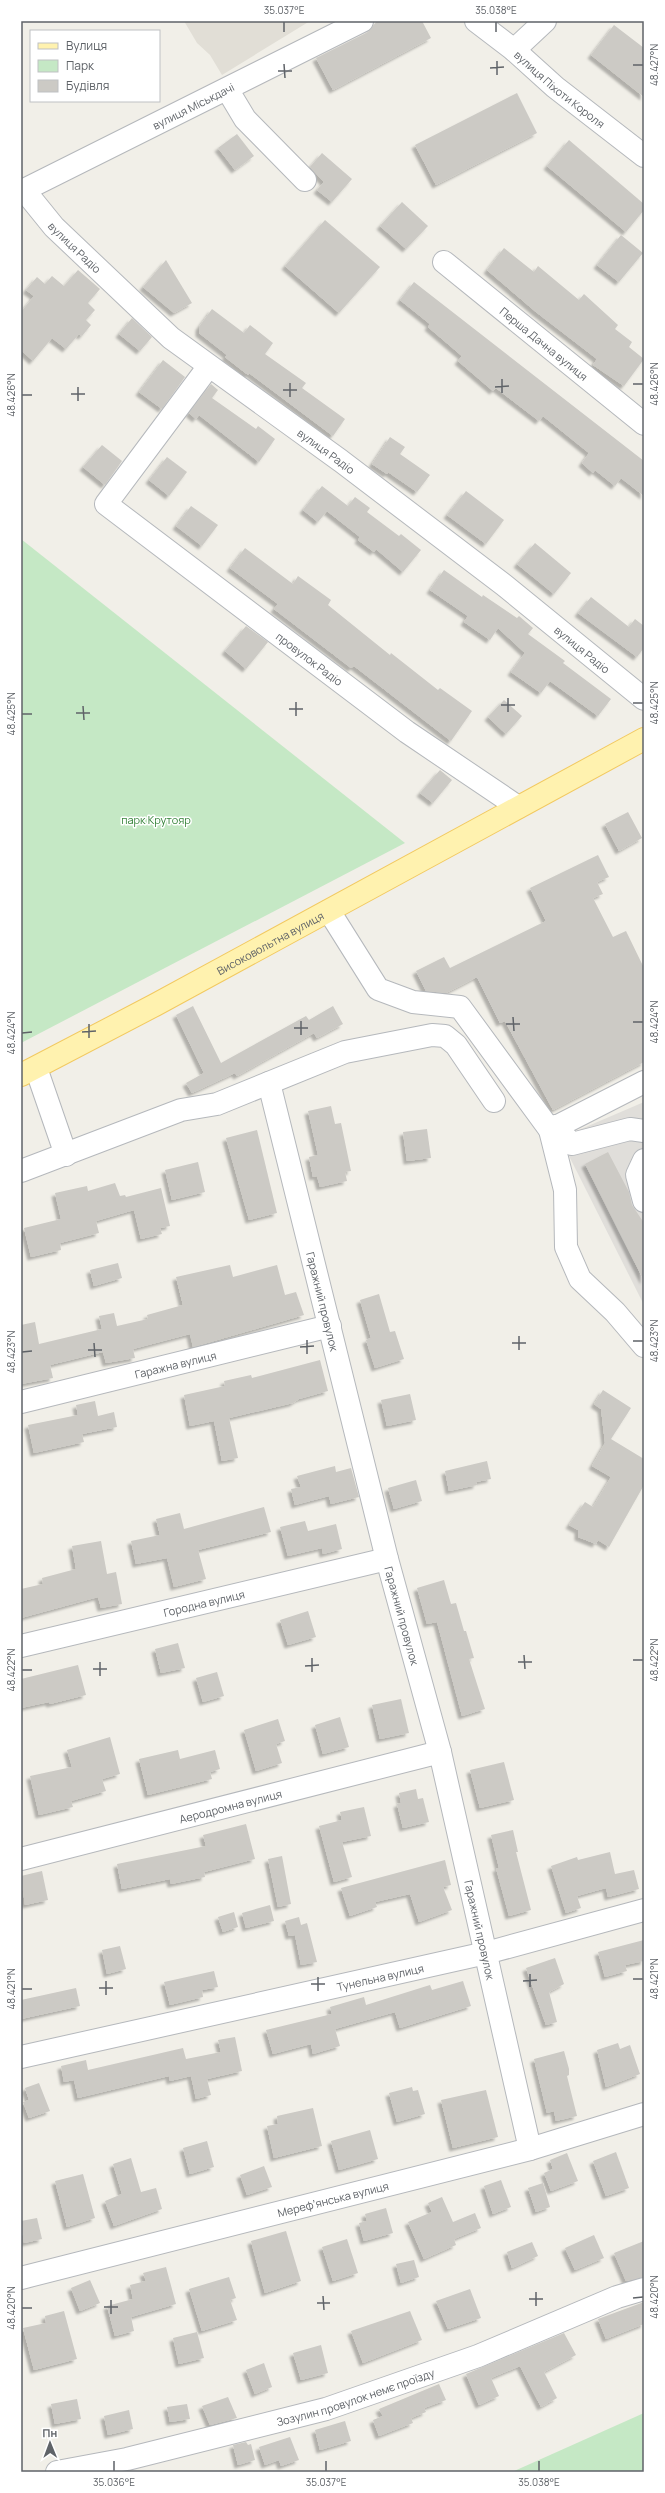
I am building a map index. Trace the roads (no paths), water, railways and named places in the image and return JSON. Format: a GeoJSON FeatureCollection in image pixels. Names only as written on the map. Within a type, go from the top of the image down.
{"type":"FeatureCollection","features":[{"type":"Feature","properties":{"kind":"main road","name":"Високовольтна вулиця"},"geometry":{"type":"LineString","coordinates":[[28,1072],[644,739]]}},
{"type":"Feature","properties":{"kind":"street","name":"вулиця Міськдачі"},"geometry":{"type":"LineString","coordinates":[[23,191],[362,21]]}},
{"type":"Feature","properties":{"kind":"street","name":"вулиця Піхоти Короля"},"geometry":{"type":"LineString","coordinates":[[476,21],[514,50],[555,87],[644,156]]}},
{"type":"Feature","properties":{"kind":"street"},"geometry":{"type":"LineString","coordinates":[[514,50],[545,21]]}},
{"type":"Feature","properties":{"kind":"street"},"geometry":{"type":"LineString","coordinates":[[227,88],[245,119],[305,180]]}},
{"type":"Feature","properties":{"kind":"street","name":"вулиця Радіо"},"geometry":{"type":"LineString","coordinates":[[23,191],[54,227],[170,338],[341,461],[504,585],[644,699]]}},
{"type":"Feature","properties":{"kind":"street","name":"Перша Дачна вулиця"},"geometry":{"type":"LineString","coordinates":[[444,262],[644,424]]}},
{"type":"Feature","properties":{"kind":"street","name":"провулок Радіо"},"geometry":{"type":"LineString","coordinates":[[209,366],[106,504],[407,732],[518,807]]}},
{"type":"Feature","properties":{"kind":"street"},"geometry":{"type":"LineString","coordinates":[[329,910],[378,989],[413,1002],[460,1007],[552,1128],[572,1144],[630,1128],[644,1131]]}},
{"type":"Feature","properties":{"kind":"street"},"geometry":{"type":"LineString","coordinates":[[21,1172],[181,1110],[217,1104],[345,1052],[432,1035],[445,1036],[456,1045],[494,1101]]}},
{"type":"Feature","properties":{"kind":"street"},"geometry":{"type":"LineString","coordinates":[[28,1072],[66,1155]]}},
{"type":"Feature","properties":{"kind":"street"},"geometry":{"type":"LineString","coordinates":[[552,1128],[644,1082]]}},
{"type":"Feature","properties":{"kind":"street","name":"Гаражний провулок"},"geometry":{"type":"LineString","coordinates":[[269,1083],[387,1558],[440,1752],[530,2149]]}},
{"type":"Feature","properties":{"kind":"street"},"geometry":{"type":"LineString","coordinates":[[552,1128],[565,1190],[566,1247],[580,1279],[615,1312],[644,1346]]}},
{"type":"Feature","properties":{"kind":"street"},"geometry":{"type":"LineString","coordinates":[[644,1160],[637,1175],[644,1201]]}},
{"type":"Feature","properties":{"kind":"street","name":"Гаражна вулиця"},"geometry":{"type":"LineString","coordinates":[[21,1402],[330,1326]]}},
{"type":"Feature","properties":{"kind":"street","name":"Городна вулиця"},"geometry":{"type":"LineString","coordinates":[[21,1646],[387,1558]]}},
{"type":"Feature","properties":{"kind":"street","name":"Аеродромна вулиця"},"geometry":{"type":"LineString","coordinates":[[21,1859],[440,1752]]}},
{"type":"Feature","properties":{"kind":"street","name":"Тунельна вулиця"},"geometry":{"type":"LineString","coordinates":[[21,2057],[486,1953],[644,1910]]}},
{"type":"Feature","properties":{"kind":"street","name":"Мерефʼянська вулиця"},"geometry":{"type":"LineString","coordinates":[[21,2278],[530,2149],[644,2114]]}},
{"type":"Feature","properties":{"kind":"street","name":"Зозулин провулок немє проїзду"},"geometry":{"type":"LineString","coordinates":[[58,2472],[127,2459],[326,2409],[478,2356],[617,2297],[644,2289]]}},
{"type":"Feature","properties":{"kind":"park label","name":"парк Крутояр"},"geometry":{"type":"Point","coordinates":[156,819]}}]}
